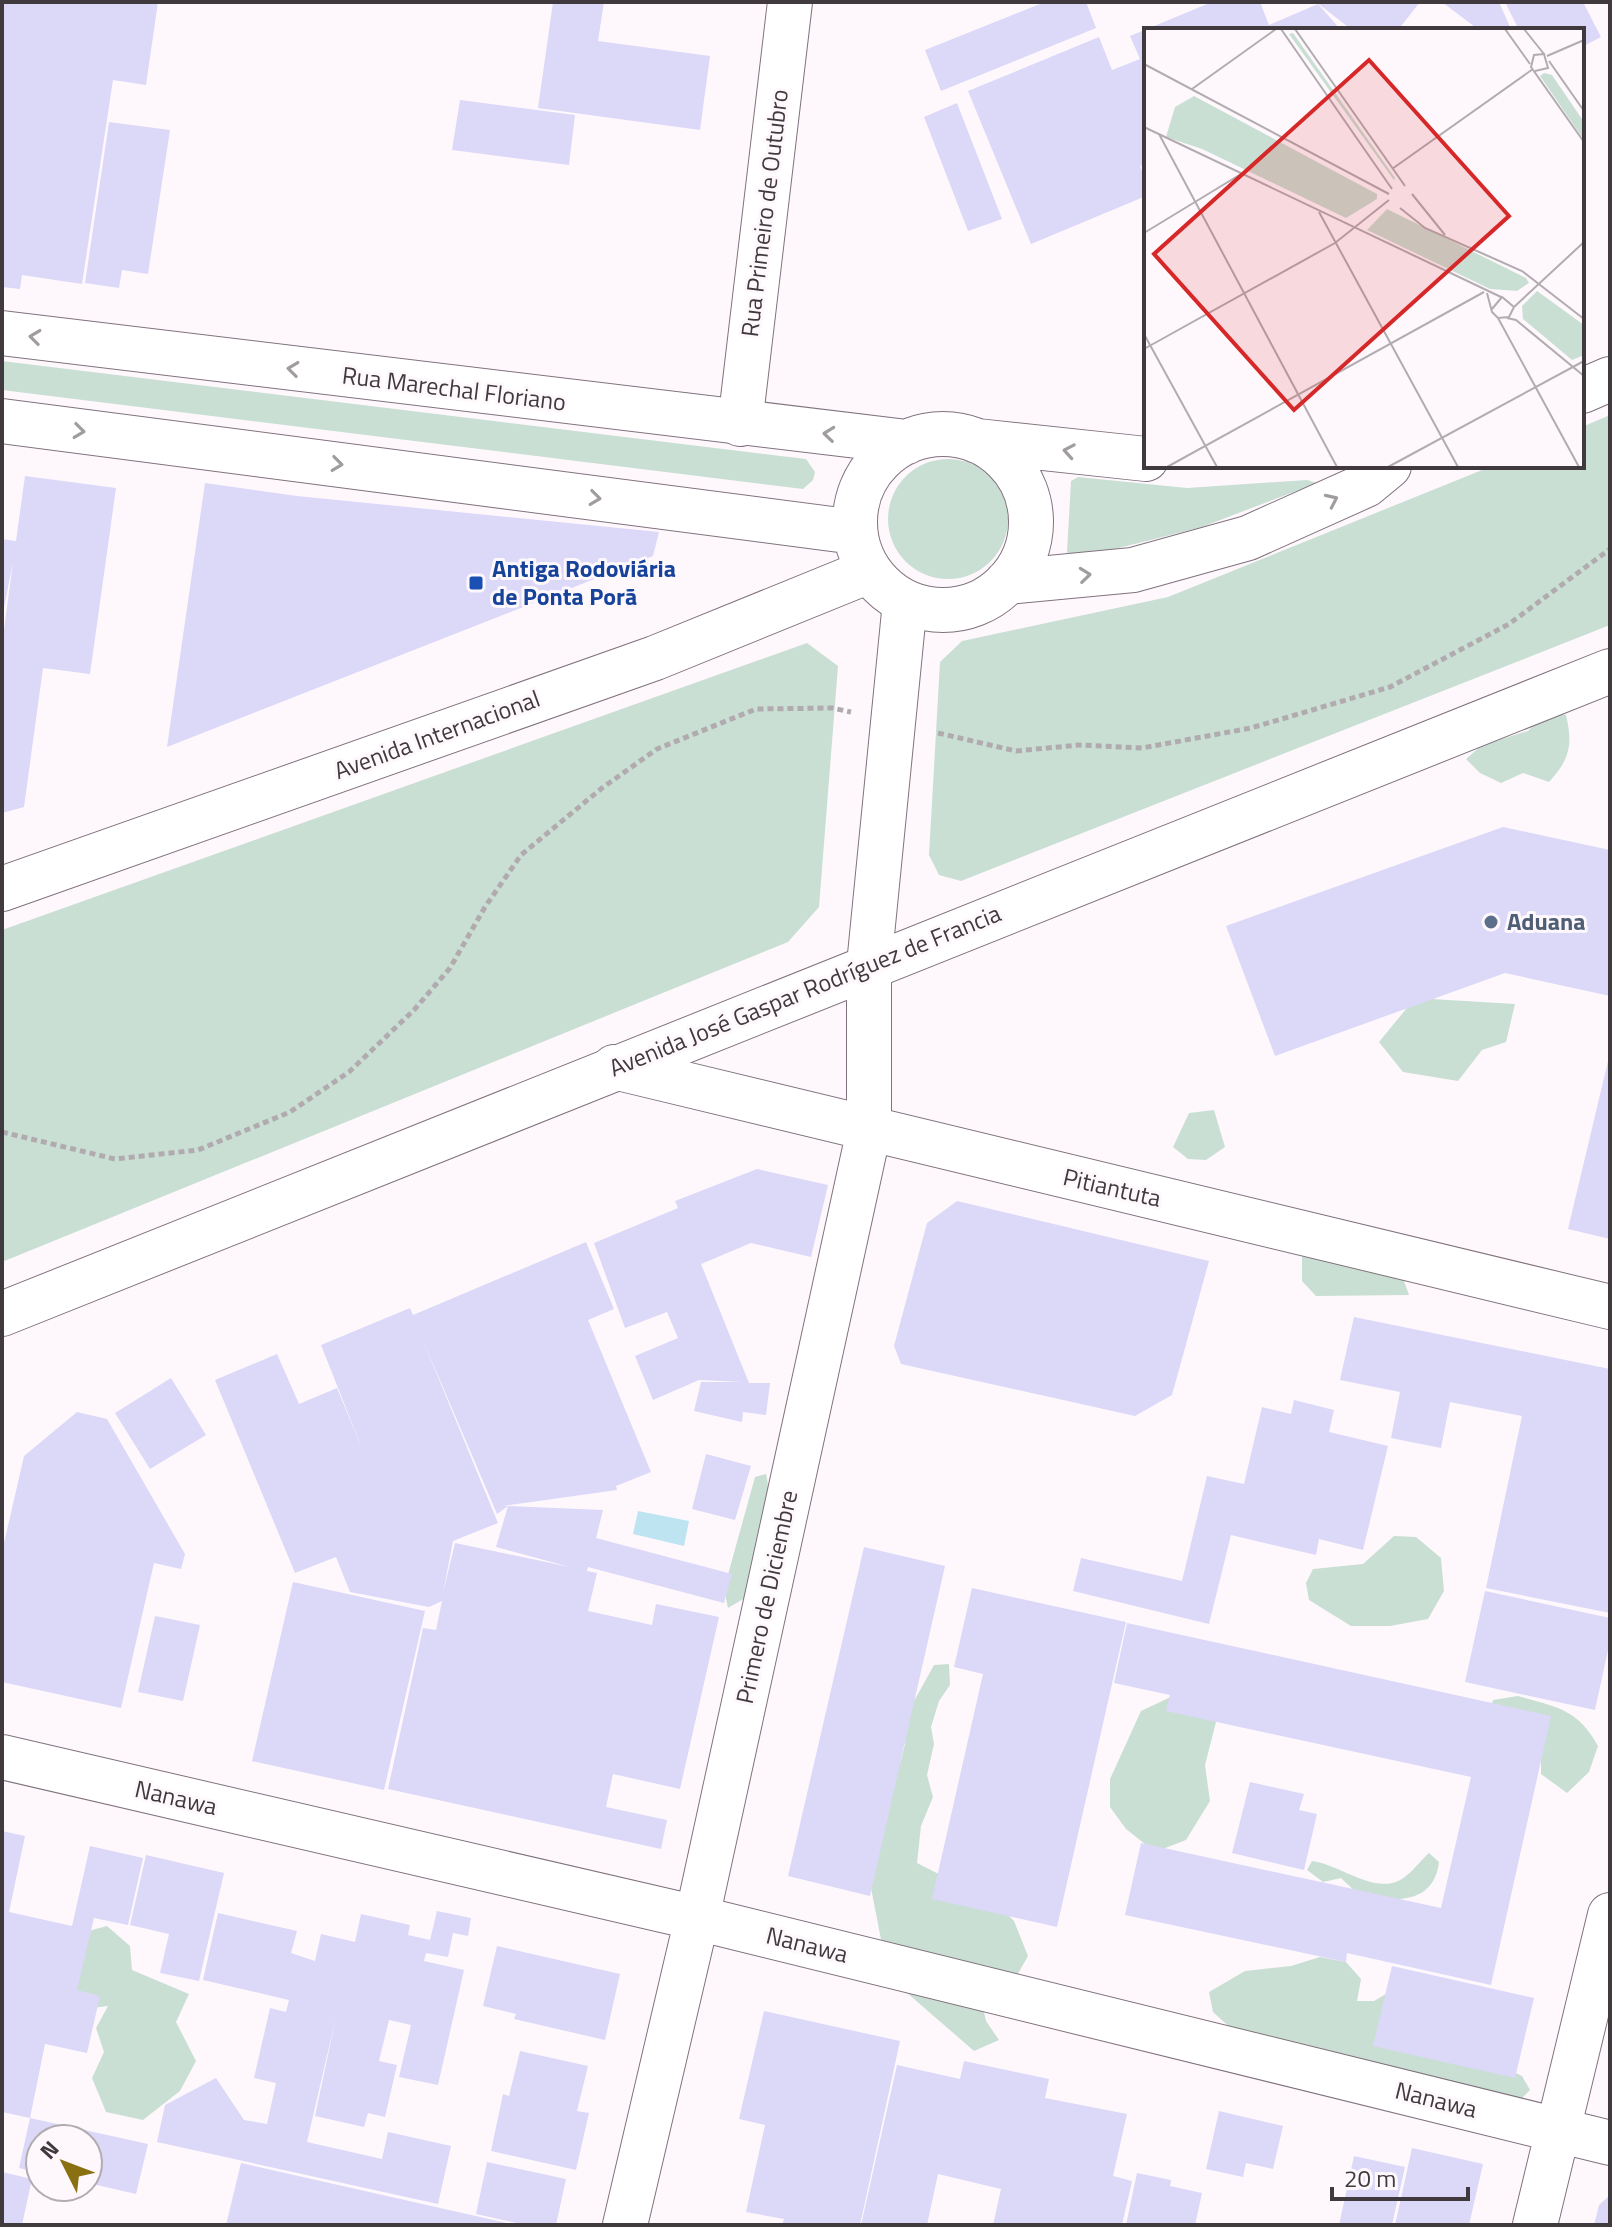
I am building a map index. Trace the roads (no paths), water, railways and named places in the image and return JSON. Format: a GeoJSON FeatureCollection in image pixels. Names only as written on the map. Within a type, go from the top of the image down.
{"type":"FeatureCollection","features":[{"type":"Feature","properties":{"kind":"main road","name":"Rua Primeiro de Outubro"},"geometry":{"type":"LineString","coordinates":[[740,424],[790,2]]}},
{"type":"Feature","properties":{"kind":"main road","name":"Rua Marechal Floriano"},"geometry":{"type":"LineString","coordinates":[[2,333],[907,442]]}},
{"type":"Feature","properties":{"kind":"main road"},"geometry":{"type":"LineString","coordinates":[[1584,390],[1610,379]]}},
{"type":"Feature","properties":{"kind":"main road"},"geometry":{"type":"LineString","coordinates":[[2,421],[862,551]]}},
{"type":"Feature","properties":{"kind":"main road"},"geometry":{"type":"LineString","coordinates":[[933,435],[962,436],[1001,455],[1019,477],[1030,504],[1031,532],[1023,559],[1007,582],[986,600],[959,609],[932,610],[905,602],[882,588],[862,551],[857,504],[867,478],[884,457],[907,442],[933,435]]}},
{"type":"Feature","properties":{"kind":"main road"},"geometry":{"type":"LineString","coordinates":[[977,441],[1144,459]]}},
{"type":"Feature","properties":{"kind":"main road"},"geometry":{"type":"LineString","coordinates":[[1007,582],[1133,570],[1248,538],[1366,485],[1387,468]]}},
{"type":"Feature","properties":{"kind":"main road","name":"Avenida Internacional"},"geometry":{"type":"LineString","coordinates":[[2,889],[655,658],[862,551]]}},
{"type":"Feature","properties":{"kind":"main road","name":"Primero de Diciembre"},"geometry":{"type":"LineString","coordinates":[[625,2225],[697,1918],[869,1130],[869,965],[905,602]]}},
{"type":"Feature","properties":{"kind":"main road","name":"Avenida José Gaspar Rodríguez de Francia"},"geometry":{"type":"LineString","coordinates":[[2,1314],[1610,671]]}},
{"type":"Feature","properties":{"kind":"main road","name":"Pitiantuta"},"geometry":{"type":"LineString","coordinates":[[614,1067],[1610,1307]]}},
{"type":"Feature","properties":{"kind":"main road","name":"Nanawa"},"geometry":{"type":"LineString","coordinates":[[2,1757],[697,1918],[1610,2143]]}},
{"type":"Feature","properties":{"kind":"main road"},"geometry":{"type":"LineString","coordinates":[[1535,2225],[1610,1915]]}},
{"type":"Feature","properties":{"kind":"water"},"geometry":{"type":"Polygon","coordinates":[[[638,1511],[689,1521],[684,1546],[633,1534],[638,1511]]]}},
{"type":"Feature","properties":{"kind":"place","name":"Antiga Rodoviária de Ponta Porã"},"geometry":{"type":"Point","coordinates":[476,583]}},
{"type":"Feature","properties":{"kind":"place","name":"Aduana"},"geometry":{"type":"Point","coordinates":[1491,922]}}]}
